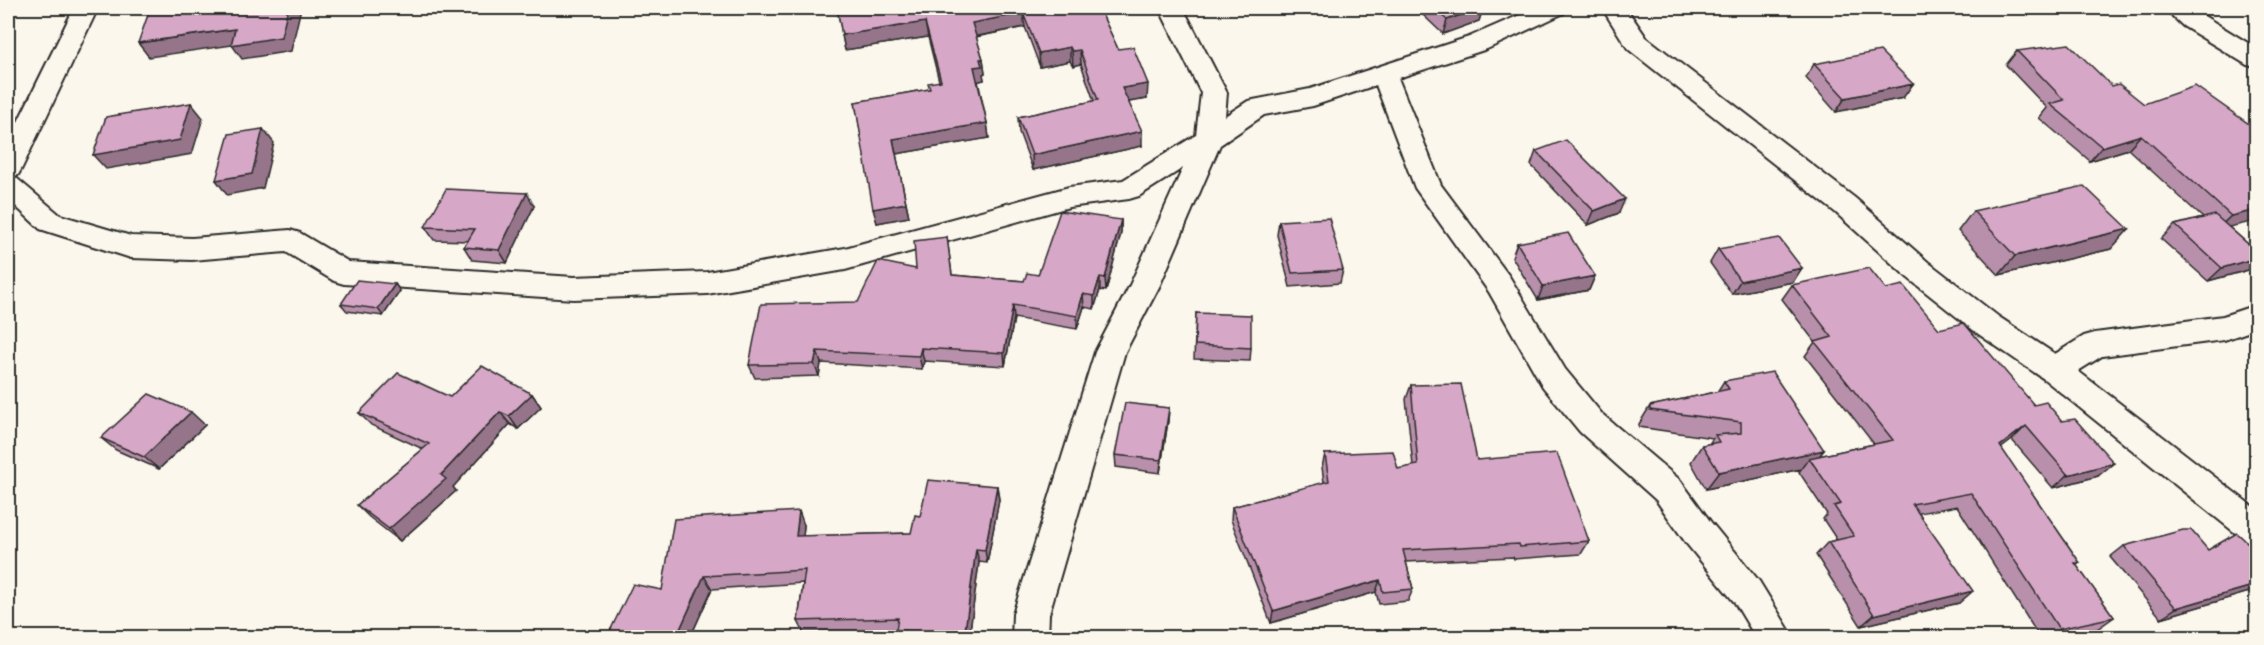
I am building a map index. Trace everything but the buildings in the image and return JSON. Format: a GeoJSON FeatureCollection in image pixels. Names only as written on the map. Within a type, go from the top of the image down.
{"type":"FeatureCollection","features":[{"type":"Feature","properties":{"kind":"street"},"geometry":{"type":"LineString","coordinates":[[8,168],[86,8]]}},
{"type":"Feature","properties":{"kind":"street"},"geometry":{"type":"LineString","coordinates":[[1030,638],[1031,614],[1110,352],[1145,285],[1209,140],[1214,93],[1171,8]]}},
{"type":"Feature","properties":{"kind":"street"},"geometry":{"type":"LineString","coordinates":[[8,184],[50,222],[131,247],[192,249],[290,241],[344,273],[574,288],[708,283],[845,259],[1069,197],[1130,189],[1209,140],[1257,106],[1313,97],[1384,74],[1478,43],[1555,8]]}},
{"type":"Feature","properties":{"kind":"street"},"geometry":{"type":"LineString","coordinates":[[1614,8],[1637,43],[1845,205],[1918,270],[1988,325],[2055,370],[2256,529]]}},
{"type":"Feature","properties":{"kind":"street"},"geometry":{"type":"LineString","coordinates":[[2176,8],[2192,21],[2256,59]]}},
{"type":"Feature","properties":{"kind":"street"},"geometry":{"type":"LineString","coordinates":[[1384,74],[1429,188],[1499,284],[1554,378],[1591,423],[1668,490],[1698,532],[1747,592],[1776,638]]}},
{"type":"Feature","properties":{"kind":"street"},"geometry":{"type":"LineString","coordinates":[[2055,370],[2095,345],[2224,328],[2256,318]]}}]}
